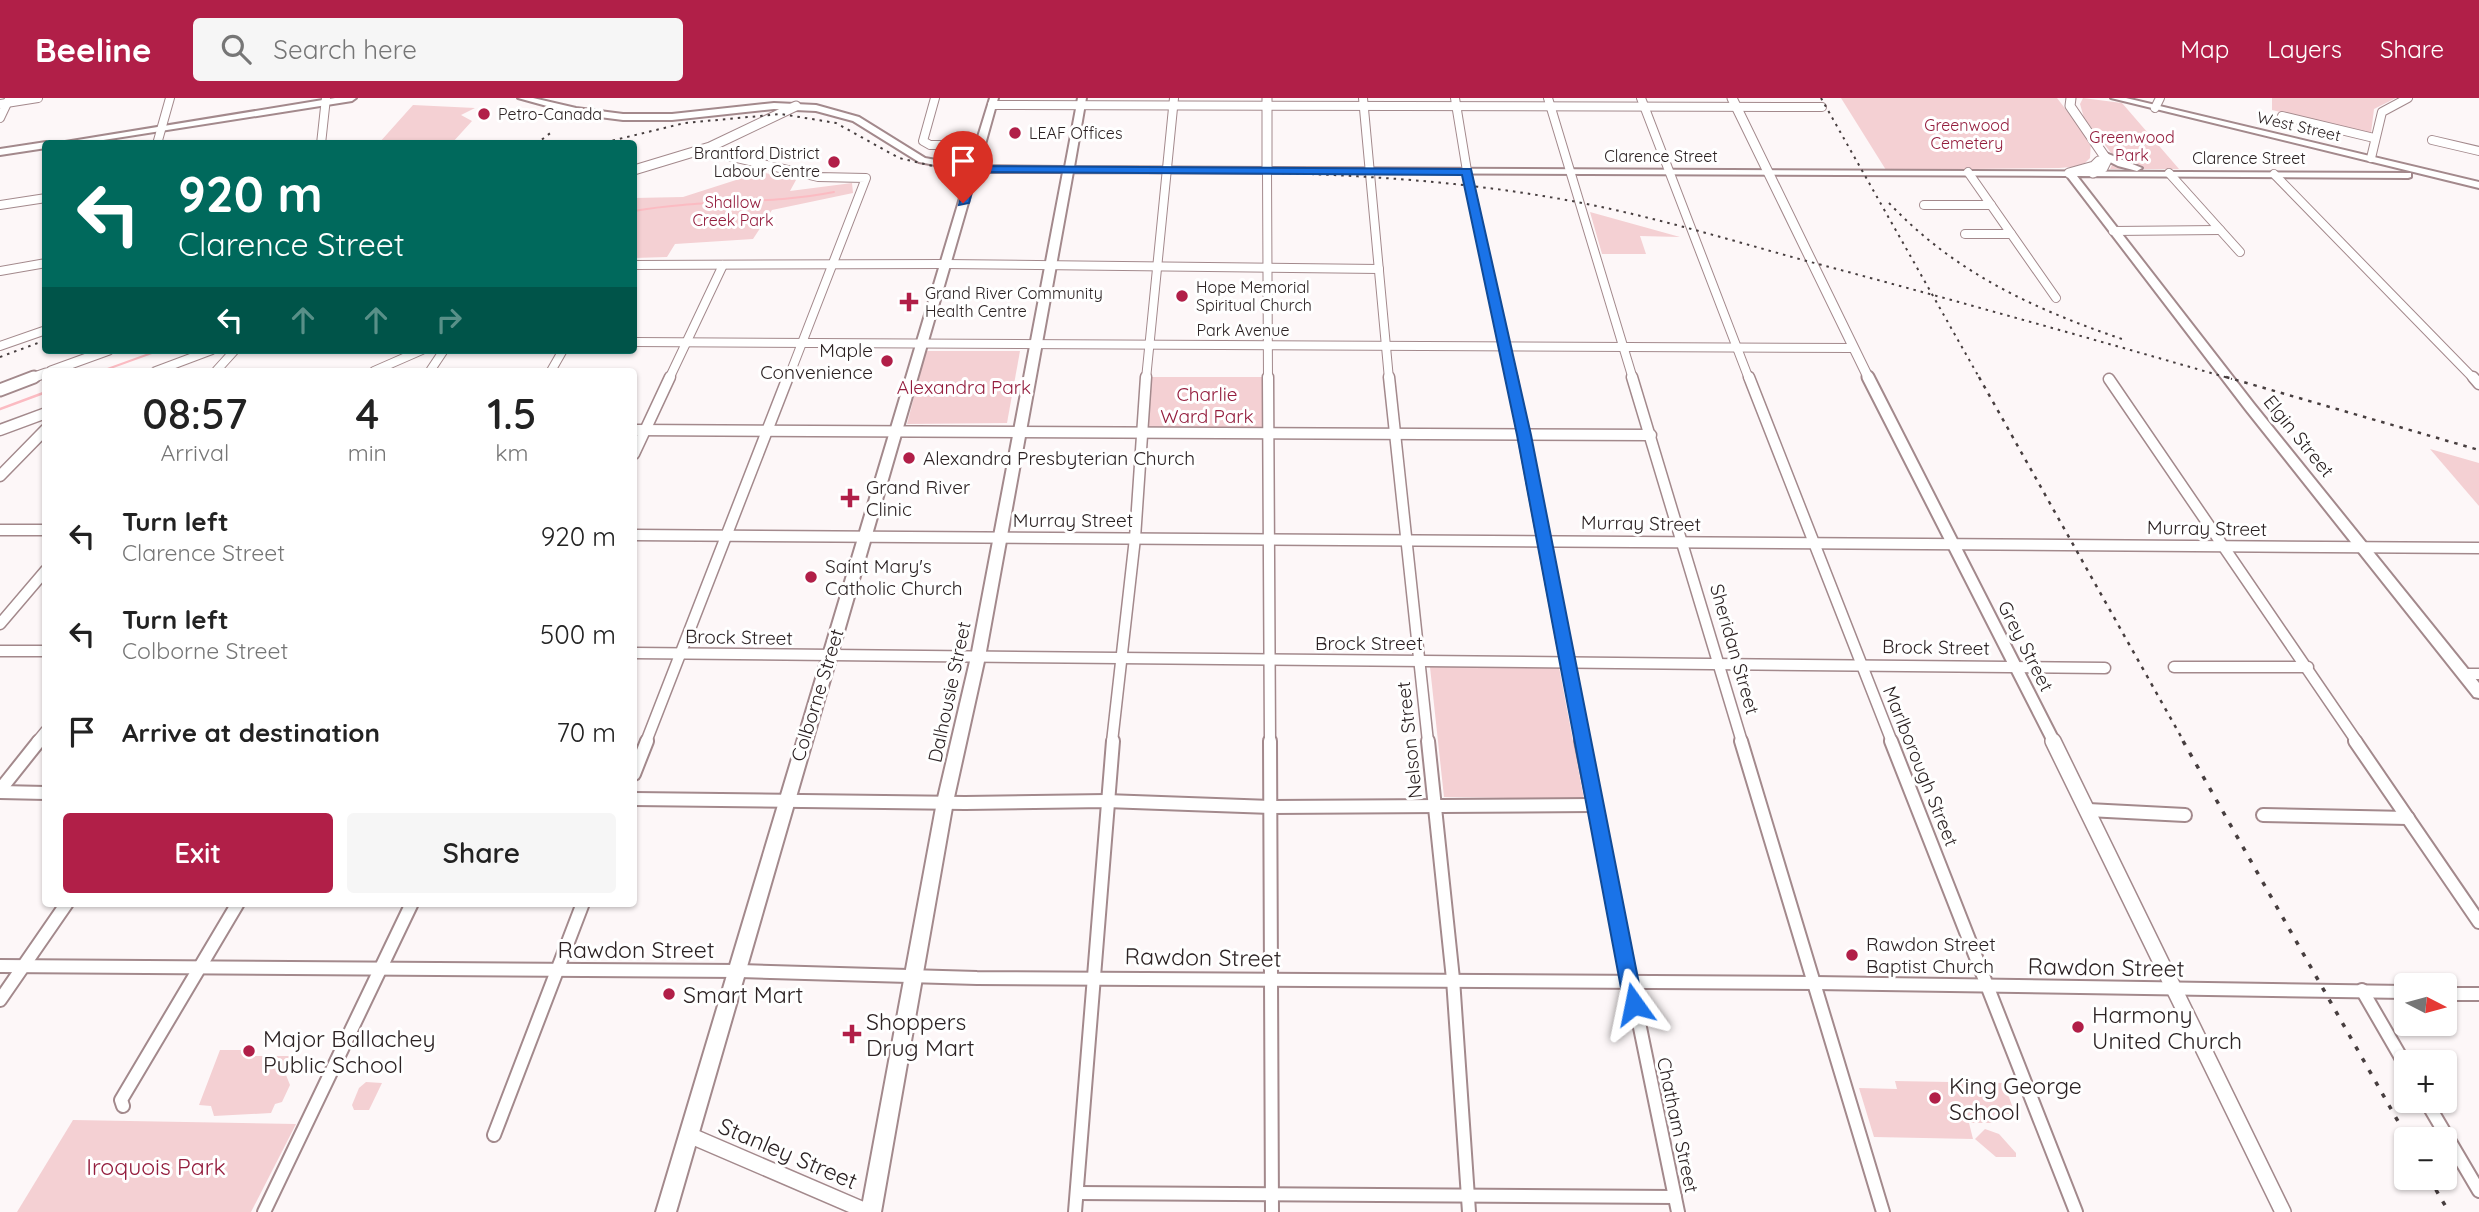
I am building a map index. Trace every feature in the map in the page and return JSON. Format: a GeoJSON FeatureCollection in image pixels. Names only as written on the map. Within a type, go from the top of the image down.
{"type":"FeatureCollection","features":[{"type":"Feature","properties":{"kind":"main road"},"geometry":{"type":"LineString","coordinates":[[82,140],[352,98]]}},
{"type":"Feature","properties":{"kind":"main road"},"geometry":{"type":"LineString","coordinates":[[522,98],[576,111],[623,117],[672,117],[796,102]]}},
{"type":"Feature","properties":{"kind":"main road"},"geometry":{"type":"LineString","coordinates":[[547,98],[626,112],[678,111],[759,101],[796,102]]}},
{"type":"Feature","properties":{"kind":"main road","name":"West Street"},"geometry":{"type":"LineString","coordinates":[[2115,98],[2479,186]]}},
{"type":"Feature","properties":{"kind":"main road","name":"Colborne Street"},"geometry":{"type":"LineString","coordinates":[[666,1212],[740,971],[785,800],[866,536],[993,101]]}},
{"type":"Feature","properties":{"kind":"main road","name":"Dalhousie Street"},"geometry":{"type":"LineString","coordinates":[[870,1212],[916,977],[945,802],[978,657],[1017,431],[1053,267],[1081,101]]}},
{"type":"Feature","properties":{"kind":"main road","name":"Clarence Street"},"geometry":{"type":"LineString","coordinates":[[796,102],[839,113],[883,134],[902,150],[922,160],[973,169],[2408,175],[2421,172]]}},
{"type":"Feature","properties":{"kind":"main road"},"geometry":{"type":"LineString","coordinates":[[0,152],[42,146]]}},
{"type":"Feature","properties":{"kind":"main road"},"geometry":{"type":"LineString","coordinates":[[2103,155],[2121,164],[2169,173]]}},
{"type":"Feature","properties":{"kind":"main road","name":"West Street"},"geometry":{"type":"LineString","coordinates":[[2353,155],[2421,172]]}},
{"type":"Feature","properties":{"kind":"main road","name":"Elgin Street"},"geometry":{"type":"LineString","coordinates":[[2069,173],[2479,693]]}},
{"type":"Feature","properties":{"kind":"main road"},"geometry":{"type":"LineString","coordinates":[[2091,201],[2088,186],[2093,173]]}},
{"type":"Feature","properties":{"kind":"street"},"geometry":{"type":"LineString","coordinates":[[0,118],[5,101],[38,98]]}},
{"type":"Feature","properties":{"kind":"street"},"geometry":{"type":"LineString","coordinates":[[158,140],[170,98]]}},
{"type":"Feature","properties":{"kind":"street"},"geometry":{"type":"LineString","coordinates":[[935,98],[922,136],[930,145],[979,145]]}},
{"type":"Feature","properties":{"kind":"street"},"geometry":{"type":"LineString","coordinates":[[2071,98],[2070,106],[2103,155],[2106,164],[2093,173]]}},
{"type":"Feature","properties":{"kind":"street"},"geometry":{"type":"LineString","coordinates":[[2155,108],[2160,98]]}},
{"type":"Feature","properties":{"kind":"street"},"geometry":{"type":"LineString","coordinates":[[2371,158],[2382,112],[2408,98]]}},
{"type":"Feature","properties":{"kind":"street"},"geometry":{"type":"LineString","coordinates":[[321,140],[326,100]]}},
{"type":"Feature","properties":{"kind":"street"},"geometry":{"type":"LineString","coordinates":[[993,101],[1734,102],[1822,107]]}},
{"type":"Feature","properties":{"kind":"street"},"geometry":{"type":"LineString","coordinates":[[698,149],[796,102]]}},
{"type":"Feature","properties":{"kind":"street"},"geometry":{"type":"LineString","coordinates":[[637,169],[727,140],[796,102]]}},
{"type":"Feature","properties":{"kind":"street"},"geometry":{"type":"LineString","coordinates":[[1075,1212],[1105,802],[1135,538],[1174,102]]}},
{"type":"Feature","properties":{"kind":"street"},"geometry":{"type":"LineString","coordinates":[[1267,102],[1271,433],[1267,538],[1272,1212]]}},
{"type":"Feature","properties":{"kind":"street","name":"Nelson Street"},"geometry":{"type":"LineString","coordinates":[[1364,102],[1385,345],[1453,979],[1469,1205]]}},
{"type":"Feature","properties":{"kind":"street","name":"Chatham Street"},"geometry":{"type":"LineString","coordinates":[[1455,102],[1467,172],[1524,435],[1593,805],[1677,1205]]}},
{"type":"Feature","properties":{"kind":"street","name":"Sheridan Street"},"geometry":{"type":"LineString","coordinates":[[1549,102],[1622,347],[1684,541],[1718,663],[1884,1212]]}},
{"type":"Feature","properties":{"kind":"street","name":"Marlborough Street"},"geometry":{"type":"LineString","coordinates":[[1642,102],[1811,542],[1862,664],[2076,1212]]}},
{"type":"Feature","properties":{"kind":"street","name":"Grey Street"},"geometry":{"type":"LineString","coordinates":[[1734,102],[1853,348],[2088,810],[2283,1212]]}},
{"type":"Feature","properties":{"kind":"street"},"geometry":{"type":"LineString","coordinates":[[2282,116],[2374,138]]}},
{"type":"Feature","properties":{"kind":"street"},"geometry":{"type":"LineString","coordinates":[[2432,140],[2479,151]]}},
{"type":"Feature","properties":{"kind":"street"},"geometry":{"type":"LineString","coordinates":[[637,767],[683,653],[724,536],[866,178],[818,177],[698,149]]}},
{"type":"Feature","properties":{"kind":"street"},"geometry":{"type":"LineString","coordinates":[[2069,173],[2094,166],[2103,155]]}},
{"type":"Feature","properties":{"kind":"street"},"geometry":{"type":"LineString","coordinates":[[1968,172],[2056,298]]}},
{"type":"Feature","properties":{"kind":"street"},"geometry":{"type":"LineString","coordinates":[[2169,173],[2240,252]]}},
{"type":"Feature","properties":{"kind":"street"},"geometry":{"type":"LineString","coordinates":[[2274,174],[2479,384]]}},
{"type":"Feature","properties":{"kind":"street"},"geometry":{"type":"LineString","coordinates":[[0,205],[42,199]]}},
{"type":"Feature","properties":{"kind":"street"},"geometry":{"type":"LineString","coordinates":[[1924,205],[1991,205]]}},
{"type":"Feature","properties":{"kind":"street"},"geometry":{"type":"LineString","coordinates":[[2113,231],[2220,230]]}},
{"type":"Feature","properties":{"kind":"street"},"geometry":{"type":"LineString","coordinates":[[1965,234],[2011,234]]}},
{"type":"Feature","properties":{"kind":"street"},"geometry":{"type":"LineString","coordinates":[[0,271],[42,264]]}},
{"type":"Feature","properties":{"kind":"street"},"geometry":{"type":"LineString","coordinates":[[637,265],[945,264],[1379,269]]}},
{"type":"Feature","properties":{"kind":"street"},"geometry":{"type":"LineString","coordinates":[[637,447],[723,265]]}},
{"type":"Feature","properties":{"kind":"street"},"geometry":{"type":"LineString","coordinates":[[0,346],[42,331]]}},
{"type":"Feature","properties":{"kind":"street","name":"Park Avenue"},"geometry":{"type":"LineString","coordinates":[[637,342],[1853,348]]}},
{"type":"Feature","properties":{"kind":"street"},"geometry":{"type":"LineString","coordinates":[[59,368],[98,354]]}},
{"type":"Feature","properties":{"kind":"street"},"geometry":{"type":"LineString","coordinates":[[164,368],[201,354]]}},
{"type":"Feature","properties":{"kind":"street"},"geometry":{"type":"LineString","coordinates":[[219,368],[231,354]]}},
{"type":"Feature","properties":{"kind":"street"},"geometry":{"type":"LineString","coordinates":[[381,368],[413,354]]}},
{"type":"Feature","properties":{"kind":"street"},"geometry":{"type":"LineString","coordinates":[[0,390],[42,374]]}},
{"type":"Feature","properties":{"kind":"street"},"geometry":{"type":"LineString","coordinates":[[2109,379],[2308,667],[2479,922]]}},
{"type":"Feature","properties":{"kind":"street"},"geometry":{"type":"LineString","coordinates":[[0,430],[42,414]]}},
{"type":"Feature","properties":{"kind":"street"},"geometry":{"type":"LineString","coordinates":[[637,430],[1651,435]]}},
{"type":"Feature","properties":{"kind":"street"},"geometry":{"type":"LineString","coordinates":[[0,476],[42,433]]}},
{"type":"Feature","properties":{"kind":"street"},"geometry":{"type":"LineString","coordinates":[[0,530],[42,530]]}},
{"type":"Feature","properties":{"kind":"street","name":"Murray Street"},"geometry":{"type":"LineString","coordinates":[[637,535],[1544,539],[2479,548]]}},
{"type":"Feature","properties":{"kind":"street"},"geometry":{"type":"LineString","coordinates":[[0,624],[42,575]]}},
{"type":"Feature","properties":{"kind":"street"},"geometry":{"type":"LineString","coordinates":[[0,651],[42,651]]}},
{"type":"Feature","properties":{"kind":"street","name":"Brock Street"},"geometry":{"type":"LineString","coordinates":[[637,653],[2105,668]]}},
{"type":"Feature","properties":{"kind":"street"},"geometry":{"type":"LineString","coordinates":[[2174,667],[2308,667]]}},
{"type":"Feature","properties":{"kind":"street"},"geometry":{"type":"LineString","coordinates":[[2464,674],[2479,674]]}},
{"type":"Feature","properties":{"kind":"street"},"geometry":{"type":"LineString","coordinates":[[0,791],[42,736]]}},
{"type":"Feature","properties":{"kind":"street"},"geometry":{"type":"LineString","coordinates":[[0,791],[42,793]]}},
{"type":"Feature","properties":{"kind":"street"},"geometry":{"type":"LineString","coordinates":[[637,799],[1105,802],[1271,807],[1593,805]]}},
{"type":"Feature","properties":{"kind":"street"},"geometry":{"type":"LineString","coordinates":[[2088,810],[2185,816]]}},
{"type":"Feature","properties":{"kind":"street"},"geometry":{"type":"LineString","coordinates":[[2263,815],[2408,818]]}},
{"type":"Feature","properties":{"kind":"street"},"geometry":{"type":"LineString","coordinates":[[0,1000],[64,907]]}},
{"type":"Feature","properties":{"kind":"street"},"geometry":{"type":"LineString","coordinates":[[123,1106],[121,1100],[236,907]]}},
{"type":"Feature","properties":{"kind":"street"},"geometry":{"type":"LineString","coordinates":[[264,1212],[410,907]]}},
{"type":"Feature","properties":{"kind":"street"},"geometry":{"type":"LineString","coordinates":[[494,1135],[582,907]]}},
{"type":"Feature","properties":{"kind":"street","name":"Rawdon Street"},"geometry":{"type":"LineString","coordinates":[[0,966],[740,971],[916,977],[1453,979],[2394,991]]}},
{"type":"Feature","properties":{"kind":"street"},"geometry":{"type":"LineString","coordinates":[[2362,990],[2397,1050]]}},
{"type":"Feature","properties":{"kind":"street"},"geometry":{"type":"LineString","coordinates":[[2457,993],[2479,994]]}},
{"type":"Feature","properties":{"kind":"street"},"geometry":{"type":"LineString","coordinates":[[2433,1113],[2479,1191]]}},
{"type":"Feature","properties":{"kind":"street","name":"Stanley Street"},"geometry":{"type":"LineString","coordinates":[[689,1135],[870,1212]]}},
{"type":"Feature","properties":{"kind":"street"},"geometry":{"type":"LineString","coordinates":[[1077,1193],[1272,1196],[1469,1205],[1677,1205]]}},
{"type":"Feature","properties":{"kind":"green space","name":"Greenwood Cemetery"},"geometry":{"type":"Polygon","coordinates":[[[1841,98],[2057,98],[2091,142],[2090,158],[2082,166],[2059,168],[1886,170],[1841,98]]]}},
{"type":"Feature","properties":{"kind":"green space","name":"Greenwood Park"},"geometry":{"type":"Polygon","coordinates":[[[2083,98],[2122,103],[2179,169],[2110,169],[2115,158],[2084,118],[2080,104],[2083,98]]]}},
{"type":"Feature","properties":{"kind":"green space"},"geometry":{"type":"Polygon","coordinates":[[[2272,98],[2396,98],[2374,109],[2371,133],[2272,110],[2272,98]]]}},
{"type":"Feature","properties":{"kind":"green space"},"geometry":{"type":"Polygon","coordinates":[[[413,105],[475,108],[461,115],[472,121],[455,140],[382,140],[413,105]]]}},
{"type":"Feature","properties":{"kind":"green space","name":"Shallow Creek Park"},"geometry":{"type":"Polygon","coordinates":[[[761,172],[796,180],[790,191],[852,183],[853,193],[772,210],[753,239],[675,244],[667,257],[637,258],[637,198],[683,197],[761,172]]]}},
{"type":"Feature","properties":{"kind":"green space"},"geometry":{"type":"Polygon","coordinates":[[[1590,212],[1680,237],[1640,236],[1646,254],[1602,254],[1590,212]]]}},
{"type":"Feature","properties":{"kind":"green space","name":"Alexandra Park"},"geometry":{"type":"Polygon","coordinates":[[[926,351],[1020,351],[1007,423],[907,424],[926,351]]]}},
{"type":"Feature","properties":{"kind":"green space","name":"Charlie Ward Park"},"geometry":{"type":"Polygon","coordinates":[[[1146,377],[1270,377],[1271,433],[1143,432],[1146,377]]]}},
{"type":"Feature","properties":{"kind":"green space"},"geometry":{"type":"Polygon","coordinates":[[[2430,449],[2479,463],[2479,506],[2430,449]]]}},
{"type":"Feature","properties":{"kind":"green space"},"geometry":{"type":"Polygon","coordinates":[[[1430,667],[1559,667],[1584,799],[1444,797],[1430,667]]]}},
{"type":"Feature","properties":{"kind":"green space"},"geometry":{"type":"Polygon","coordinates":[[[220,1050],[244,1050],[253,1056],[292,1056],[284,1070],[290,1085],[282,1102],[275,1104],[271,1113],[214,1116],[211,1106],[199,1105],[220,1050]]]}},
{"type":"Feature","properties":{"kind":"green space"},"geometry":{"type":"Polygon","coordinates":[[[1895,1081],[2004,1083],[2015,1114],[1994,1114],[1997,1123],[1969,1123],[1973,1139],[1874,1137],[1859,1088],[1897,1089],[1895,1081]]]}},
{"type":"Feature","properties":{"kind":"green space"},"geometry":{"type":"Polygon","coordinates":[[[366,1082],[382,1083],[369,1110],[354,1110],[352,1105],[359,1088],[366,1082]]]}},
{"type":"Feature","properties":{"kind":"green space","name":"Iroquois Park"},"geometry":{"type":"Polygon","coordinates":[[[73,1120],[296,1124],[251,1212],[17,1212],[73,1120]]]}},
{"type":"Feature","properties":{"kind":"green space"},"geometry":{"type":"Polygon","coordinates":[[[1985,1129],[1999,1134],[2016,1153],[2016,1157],[1996,1157],[1975,1139],[1985,1129]]]}},
{"type":"Feature","properties":{"kind":"waterway"},"geometry":{"type":"LineString","coordinates":[[637,211],[784,199],[834,192]]}},
{"type":"Feature","properties":{"kind":"waterway"},"geometry":{"type":"LineString","coordinates":[[110,368],[149,354]]}},
{"type":"Feature","properties":{"kind":"waterway"},"geometry":{"type":"LineString","coordinates":[[0,409],[42,393]]}},
{"type":"Feature","properties":{"kind":"railway"},"geometry":{"type":"LineString","coordinates":[[1821,98],[1932,295]]}},
{"type":"Feature","properties":{"kind":"railway"},"geometry":{"type":"LineString","coordinates":[[615,140],[685,123],[781,114],[836,123],[899,158],[954,171],[1253,172],[1402,179],[1476,186],[1549,197],[1677,225],[1932,295]]}},
{"type":"Feature","properties":{"kind":"railway"},"geometry":{"type":"LineString","coordinates":[[541,140],[553,131]]}},
{"type":"Feature","properties":{"kind":"railway"},"geometry":{"type":"LineString","coordinates":[[1889,203],[1940,249],[1997,286],[2057,315],[2122,339]]}},
{"type":"Feature","properties":{"kind":"railway"},"geometry":{"type":"LineString","coordinates":[[1932,295],[2232,379]]}},
{"type":"Feature","properties":{"kind":"railway"},"geometry":{"type":"LineString","coordinates":[[1932,295],[1980,379]]}},
{"type":"Feature","properties":{"kind":"railway"},"geometry":{"type":"LineString","coordinates":[[0,357],[42,341]]}},
{"type":"Feature","properties":{"kind":"railway"},"geometry":{"type":"LineString","coordinates":[[1979,377],[2184,742]]}},
{"type":"Feature","properties":{"kind":"railway"},"geometry":{"type":"LineString","coordinates":[[2226,377],[2479,450]]}},
{"type":"Feature","properties":{"kind":"railway"},"geometry":{"type":"LineString","coordinates":[[2183,741],[2401,1127]]}},
{"type":"Feature","properties":{"kind":"railway"},"geometry":{"type":"LineString","coordinates":[[2436,1190],[2449,1212]]}},
{"type":"Feature","properties":{"kind":"place","name":"Petro-Canada"},"geometry":{"type":"Point","coordinates":[484,114]}},
{"type":"Feature","properties":{"kind":"place","name":"LEAF Offices"},"geometry":{"type":"Point","coordinates":[1015,133]}},
{"type":"Feature","properties":{"kind":"place","name":"Brantford District Labour Centre"},"geometry":{"type":"Point","coordinates":[834,162]}},
{"type":"Feature","properties":{"kind":"place","name":"Hope Memorial Spiritual Church"},"geometry":{"type":"Point","coordinates":[1182,296]}},
{"type":"Feature","properties":{"kind":"place","name":"Grand River Community Health Centre"},"geometry":{"type":"Point","coordinates":[909,302]}},
{"type":"Feature","properties":{"kind":"place","name":"Maple Convenience"},"geometry":{"type":"Point","coordinates":[887,361]}},
{"type":"Feature","properties":{"kind":"place","name":"Alexandra Presbyterian Church"},"geometry":{"type":"Point","coordinates":[909,458]}},
{"type":"Feature","properties":{"kind":"place","name":"Grand River Clinic"},"geometry":{"type":"Point","coordinates":[850,498]}},
{"type":"Feature","properties":{"kind":"place","name":"Saint Mary's Catholic Church"},"geometry":{"type":"Point","coordinates":[811,577]}},
{"type":"Feature","properties":{"kind":"place","name":"Rawdon Street Baptist Church"},"geometry":{"type":"Point","coordinates":[1852,955]}},
{"type":"Feature","properties":{"kind":"place","name":"Smart Mart"},"geometry":{"type":"Point","coordinates":[669,994]}},
{"type":"Feature","properties":{"kind":"place","name":"Harmony United Church"},"geometry":{"type":"Point","coordinates":[2078,1027]}},
{"type":"Feature","properties":{"kind":"place","name":"Shoppers Drug Mart"},"geometry":{"type":"Point","coordinates":[852,1034]}},
{"type":"Feature","properties":{"kind":"place","name":"Major Ballachey Public School"},"geometry":{"type":"Point","coordinates":[249,1051]}},
{"type":"Feature","properties":{"kind":"place","name":"King George School"},"geometry":{"type":"Point","coordinates":[1935,1098]}},
{"type":"Feature","properties":{"kind":"route"},"geometry":{"type":"LineString","coordinates":[[963,203],[973,169],[1467,172],[1524,435],[1593,805],[1634,1004]]}}]}
